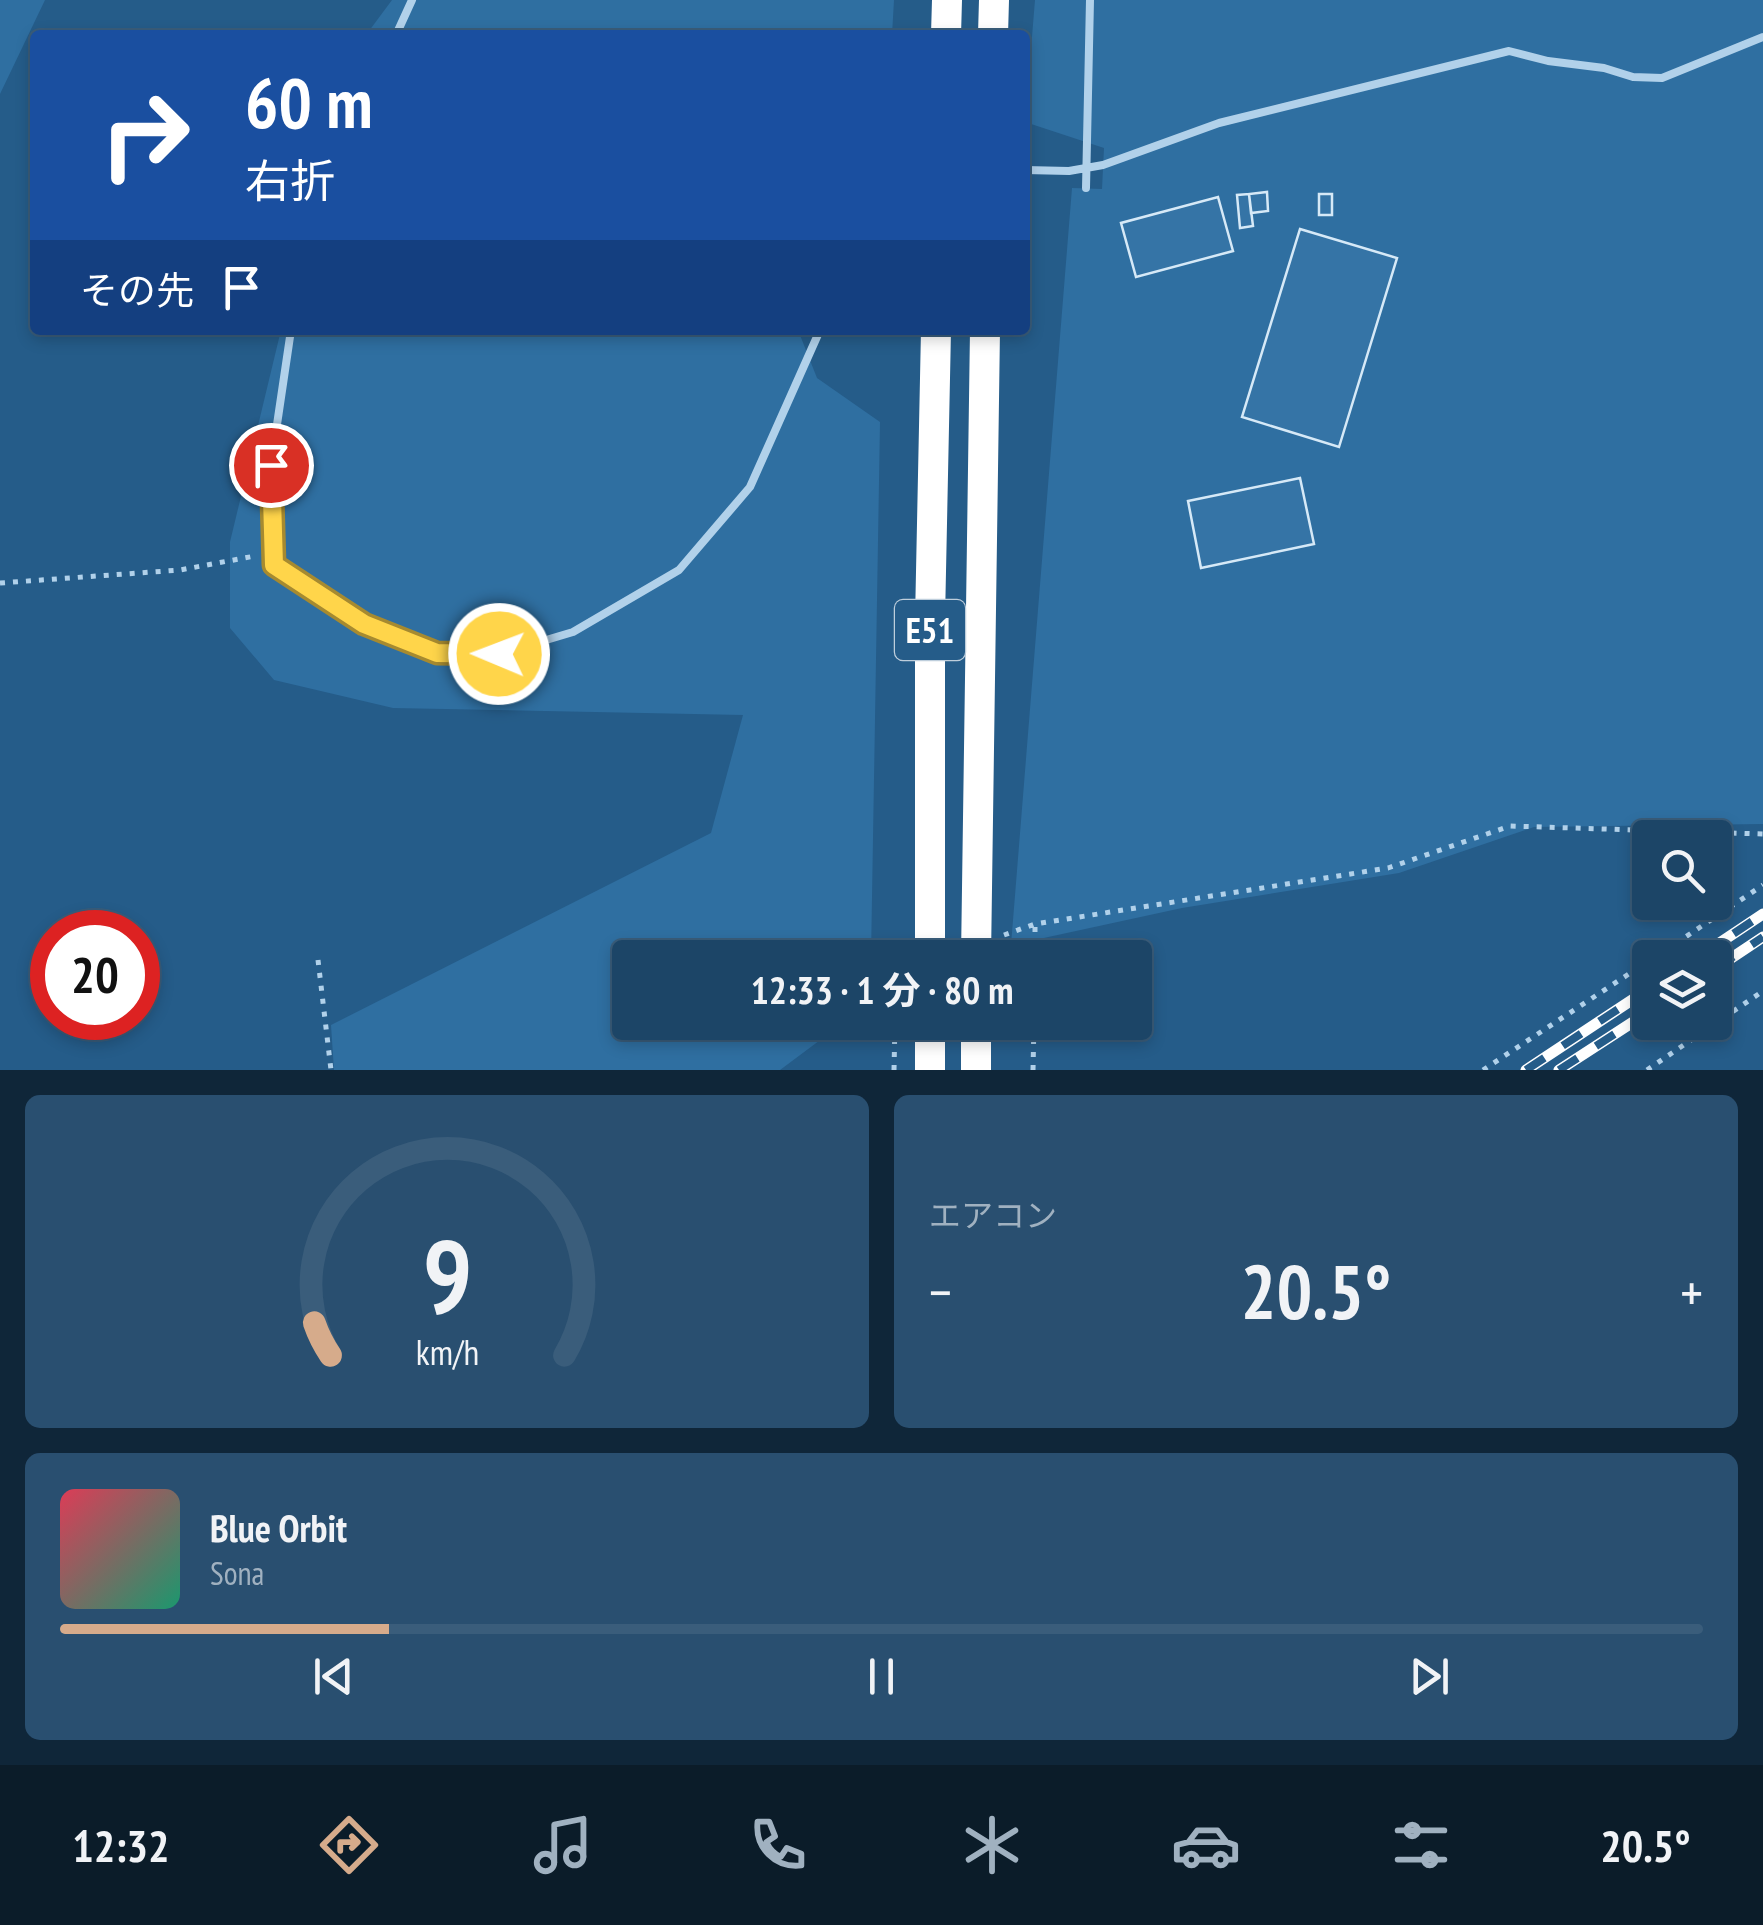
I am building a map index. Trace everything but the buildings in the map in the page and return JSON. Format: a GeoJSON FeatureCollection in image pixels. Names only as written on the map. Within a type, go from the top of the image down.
{"type":"FeatureCollection","features":[{"type":"Feature","properties":{"kind":"highway"},"geometry":{"type":"LineString","coordinates":[[946,30],[947,0]]}},
{"type":"Feature","properties":{"kind":"highway"},"geometry":{"type":"LineString","coordinates":[[993,30],[994,0]]}},
{"type":"Feature","properties":{"kind":"highway","name":"E51"},"geometry":{"type":"LineString","coordinates":[[930,940],[930,620],[936,335]]}},
{"type":"Feature","properties":{"kind":"highway","name":"E51"},"geometry":{"type":"LineString","coordinates":[[976,940],[985,335]]}},
{"type":"Feature","properties":{"kind":"highway"},"geometry":{"type":"LineString","coordinates":[[930,1040],[930,1070]]}},
{"type":"Feature","properties":{"kind":"highway"},"geometry":{"type":"LineString","coordinates":[[976,1040],[976,1070]]}},
{"type":"Feature","properties":{"kind":"lane"},"geometry":{"type":"LineString","coordinates":[[398,30],[412,0]]}},
{"type":"Feature","properties":{"kind":"lane"},"geometry":{"type":"LineString","coordinates":[[1086,188],[1090,0]]}},
{"type":"Feature","properties":{"kind":"lane"},"geometry":{"type":"LineString","coordinates":[[1030,170],[1087,168],[1218,123],[1509,51],[1633,77],[1662,78],[1763,38]]}},
{"type":"Feature","properties":{"kind":"lane"},"geometry":{"type":"LineString","coordinates":[[290,335],[271,465],[274,565],[364,624],[437,653],[499,654],[572,632],[679,570],[750,487],[818,335]]}},
{"type":"Feature","properties":{"kind":"path"},"geometry":{"type":"LineString","coordinates":[[0,583],[180,570],[271,553]]}},
{"type":"Feature","properties":{"kind":"path"},"geometry":{"type":"LineString","coordinates":[[1003,935],[1035,924],[1388,868],[1510,826],[1763,834]]}},
{"type":"Feature","properties":{"kind":"path"},"geometry":{"type":"LineString","coordinates":[[1681,940],[1763,886]]}},
{"type":"Feature","properties":{"kind":"path"},"geometry":{"type":"LineString","coordinates":[[1035,924],[1035,940]]}},
{"type":"Feature","properties":{"kind":"path"},"geometry":{"type":"LineString","coordinates":[[318,960],[331,1070]]}},
{"type":"Feature","properties":{"kind":"path"},"geometry":{"type":"LineString","coordinates":[[1482,1070],[1632,972]]}},
{"type":"Feature","properties":{"kind":"path"},"geometry":{"type":"LineString","coordinates":[[1647,1070],[1763,991]]}},
{"type":"Feature","properties":{"kind":"path"},"geometry":{"type":"LineString","coordinates":[[894,1070],[895,1040]]}},
{"type":"Feature","properties":{"kind":"path"},"geometry":{"type":"LineString","coordinates":[[1033,1070],[1034,1040]]}},
{"type":"Feature","properties":{"kind":"shaded area"},"geometry":{"type":"Polygon","coordinates":[[[0,0],[45,0],[30,30],[0,94],[0,0]]]}},
{"type":"Feature","properties":{"kind":"shaded area"},"geometry":{"type":"Polygon","coordinates":[[[392,0],[894,0],[892,30],[370,30],[392,0]]]}},
{"type":"Feature","properties":{"kind":"shaded area"},"geometry":{"type":"Polygon","coordinates":[[[1035,0],[1763,0],[1763,824],[1732,824],[1732,820],[1632,820],[1632,826],[1534,827],[1399,873],[1182,908],[1034,940],[1011,940],[1072,188],[1102,189],[1104,148],[1030,124],[1035,0]]]}},
{"type":"Feature","properties":{"kind":"shaded area"},"geometry":{"type":"Polygon","coordinates":[[[280,335],[800,335],[817,378],[880,422],[871,940],[612,940],[612,1040],[820,1040],[780,1070],[334,1070],[331,1025],[711,833],[743,715],[393,708],[274,680],[230,628],[230,542],[280,335]]]}},
{"type":"Feature","properties":{"kind":"railway"},"geometry":{"type":"LineString","coordinates":[[1724,940],[1763,914]]}},
{"type":"Feature","properties":{"kind":"railway"},"geometry":{"type":"LineString","coordinates":[[1732,958],[1763,937]]}},
{"type":"Feature","properties":{"kind":"railway"},"geometry":{"type":"LineString","coordinates":[[1526,1070],[1632,1000]]}},
{"type":"Feature","properties":{"kind":"railway"},"geometry":{"type":"LineString","coordinates":[[1559,1070],[1632,1023]]}},
{"type":"Feature","properties":{"kind":"route"},"geometry":{"type":"LineString","coordinates":[[271,465],[274,565],[364,624],[437,653],[499,654]]}}]}
